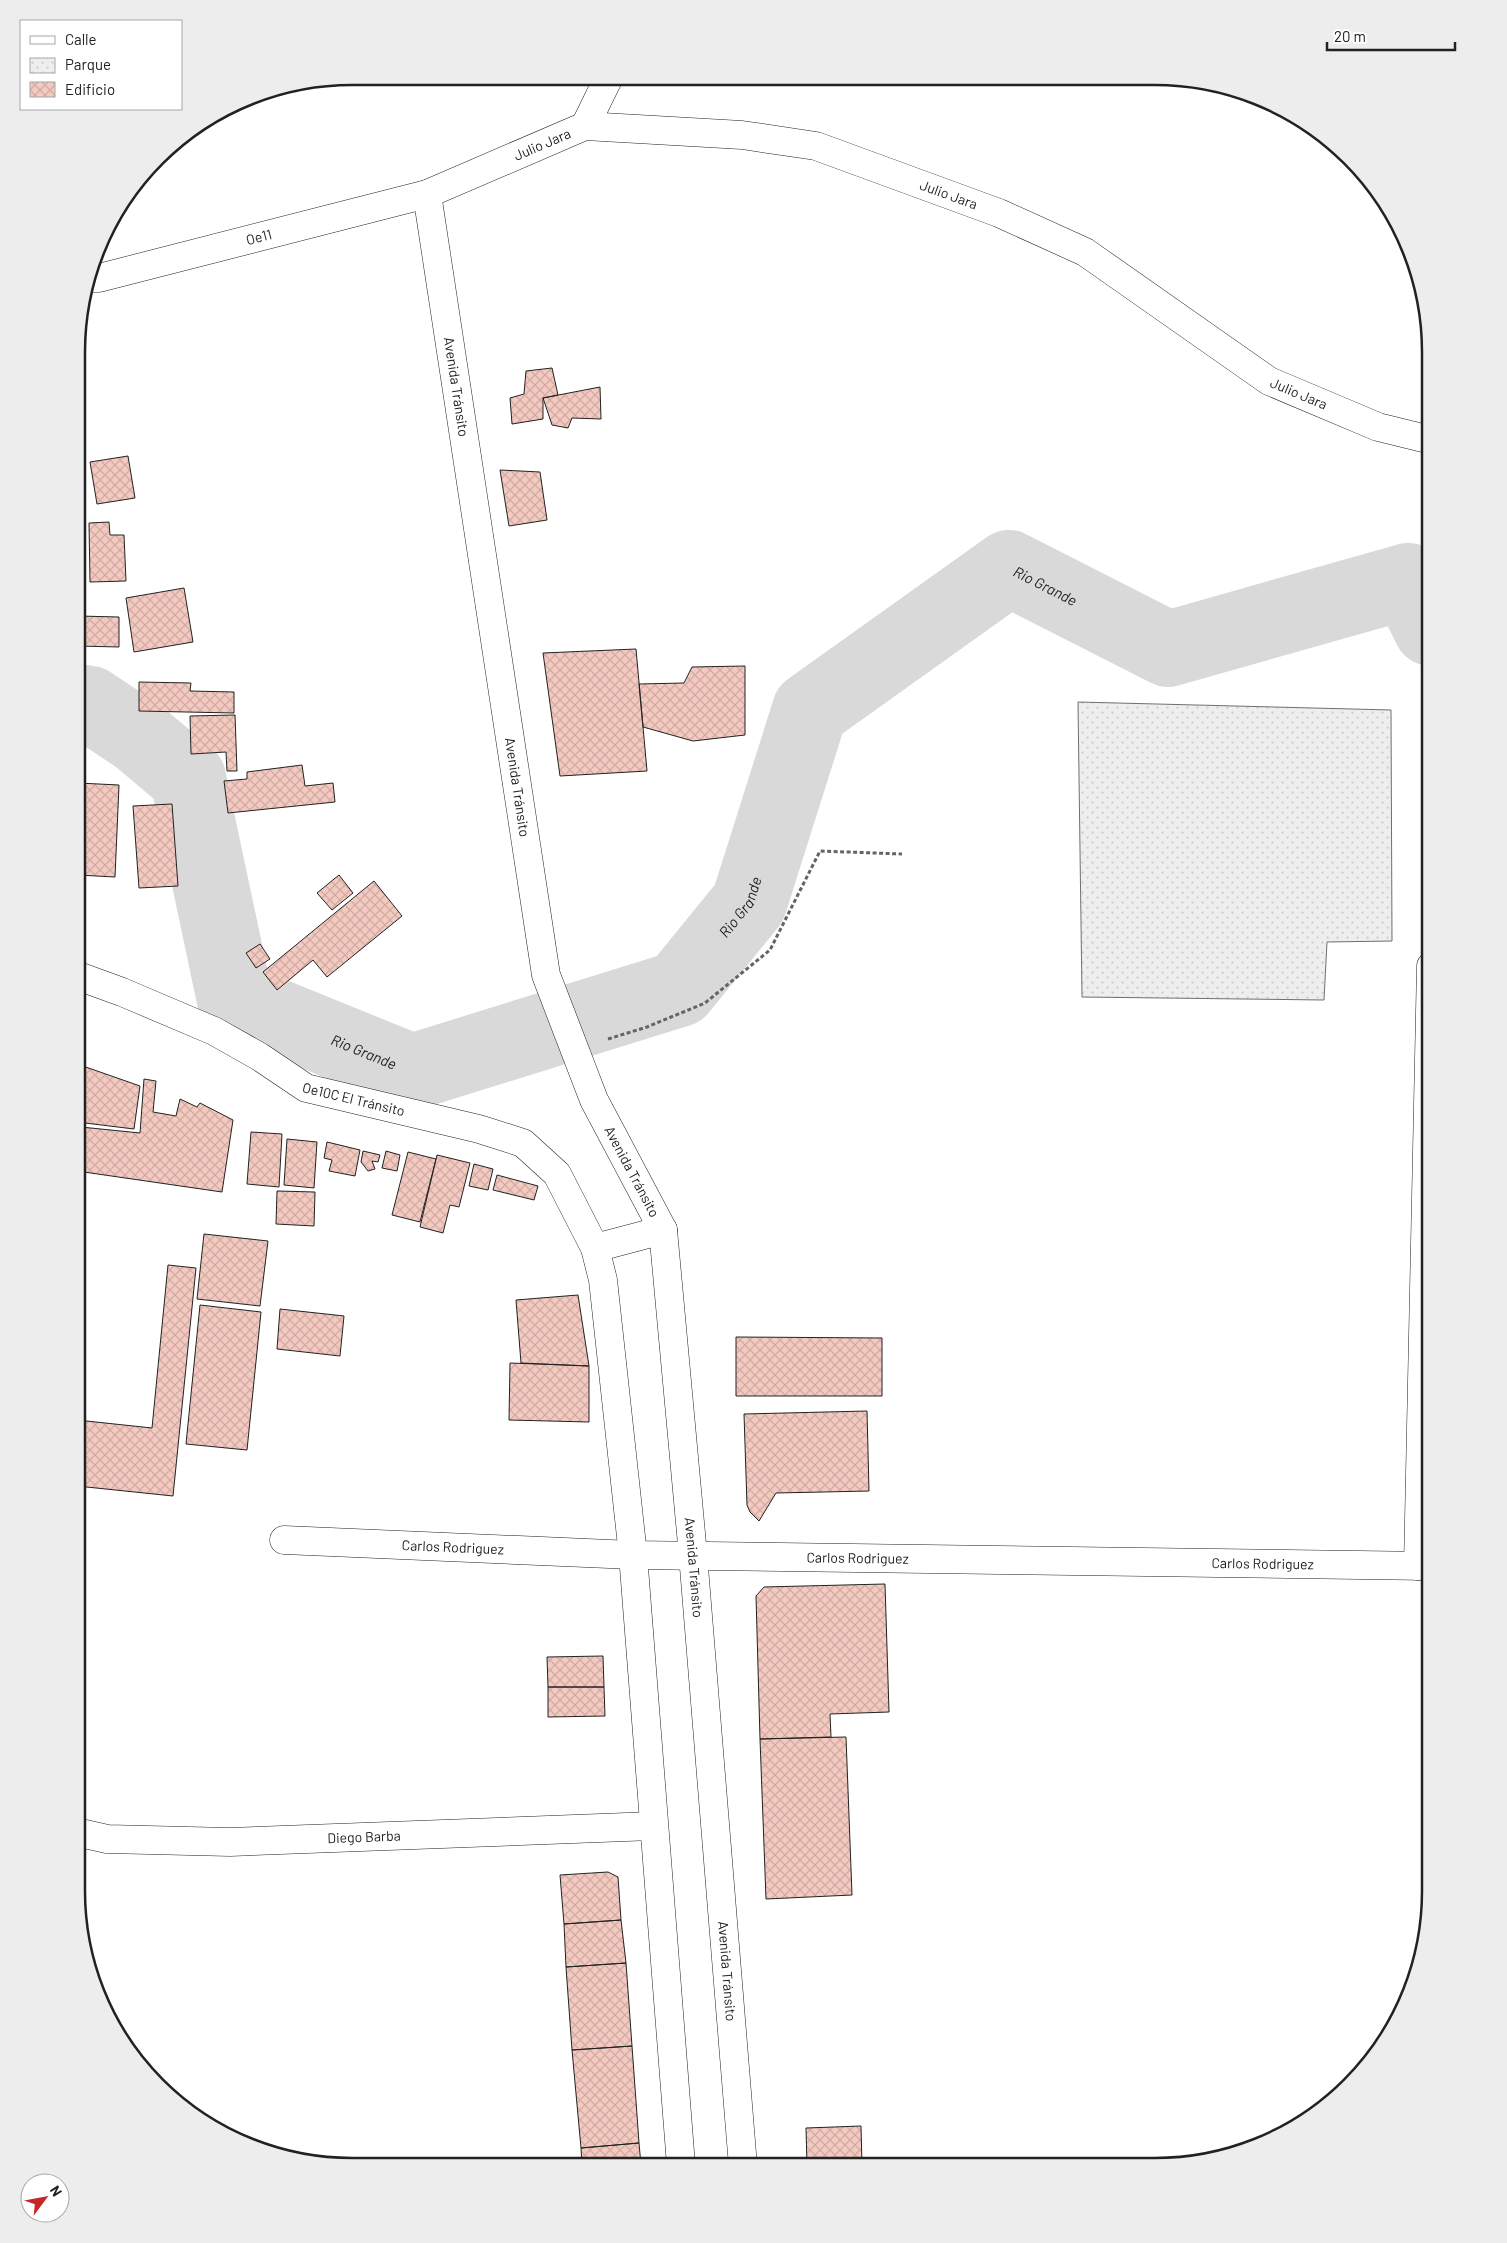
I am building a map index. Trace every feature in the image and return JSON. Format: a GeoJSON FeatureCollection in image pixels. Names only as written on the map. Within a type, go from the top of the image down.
{"type":"FeatureCollection","features":[{"type":"Feature","properties":{"kind":"street"},"geometry":{"type":"LineString","coordinates":[[585,126],[605,85]]}},
{"type":"Feature","properties":{"kind":"street","name":"Julio Jara"},"geometry":{"type":"LineString","coordinates":[[427,194],[585,126],[742,135],[816,146],[999,212],[1085,252],[1269,381],[1378,426],[1422,438]]}},
{"type":"Feature","properties":{"kind":"street","name":"Oe11"},"geometry":{"type":"LineString","coordinates":[[96,277],[427,194]]}},
{"type":"Feature","properties":{"kind":"street","name":"Avenida Tránsito"},"geometry":{"type":"LineString","coordinates":[[427,194],[546,975],[594,1100],[663,1230],[693,1555],[743,2158]]}},
{"type":"Feature","properties":{"kind":"street","name":"Oe10C El Tránsito"},"geometry":{"type":"LineString","coordinates":[[85,979],[214,1031],[260,1057],[306,1088],[479,1130],[523,1143],[557,1174],[595,1248]]}},
{"type":"Feature","properties":{"kind":"street"},"geometry":{"type":"LineString","coordinates":[[663,1230],[595,1248],[603,1280],[633,1555],[680,2158]]}},
{"type":"Feature","properties":{"kind":"street","name":"Carlos Rodriguez"},"geometry":{"type":"LineString","coordinates":[[284,1540],[633,1555],[1422,1566]]}},
{"type":"Feature","properties":{"kind":"street","name":"Diego Barba"},"geometry":{"type":"LineString","coordinates":[[85,1834],[107,1839],[230,1842],[653,1826]]}},
{"type":"Feature","properties":{"kind":"path"},"geometry":{"type":"LineString","coordinates":[[575,1048],[647,1028],[705,1003],[770,950],[820,852],[902,854]]}},
{"type":"Feature","properties":{"kind":"green space"},"geometry":{"type":"Polygon","coordinates":[[[1078,702],[1391,710],[1392,941],[1327,942],[1324,1000],[1082,997],[1078,702]]]}},
{"type":"Feature","properties":{"kind":"building"},"geometry":{"type":"Polygon","coordinates":[[[552,368],[558,395],[543,398],[543,419],[512,424],[510,398],[524,394],[526,371],[552,368]]]}},
{"type":"Feature","properties":{"kind":"building"},"geometry":{"type":"Polygon","coordinates":[[[600,387],[601,419],[572,418],[568,428],[552,425],[543,398],[600,387]]]}},
{"type":"Feature","properties":{"kind":"building"},"geometry":{"type":"Polygon","coordinates":[[[128,456],[135,498],[97,504],[90,462],[128,456]]]}},
{"type":"Feature","properties":{"kind":"building"},"geometry":{"type":"Polygon","coordinates":[[[500,470],[540,472],[547,520],[509,526],[500,470]]]}},
{"type":"Feature","properties":{"kind":"building"},"geometry":{"type":"Polygon","coordinates":[[[109,522],[110,535],[124,535],[126,581],[90,582],[89,523],[109,522]]]}},
{"type":"Feature","properties":{"kind":"building"},"geometry":{"type":"Polygon","coordinates":[[[184,588],[193,642],[134,652],[126,598],[184,588]]]}},
{"type":"Feature","properties":{"kind":"building"},"geometry":{"type":"Polygon","coordinates":[[[85,616],[119,617],[119,647],[85,646],[85,616]]]}},
{"type":"Feature","properties":{"kind":"building"},"geometry":{"type":"Polygon","coordinates":[[[636,649],[647,771],[560,776],[543,653],[636,649]]]}},
{"type":"Feature","properties":{"kind":"building"},"geometry":{"type":"Polygon","coordinates":[[[745,666],[745,735],[693,741],[643,727],[639,684],[684,683],[692,667],[745,666]]]}},
{"type":"Feature","properties":{"kind":"building"},"geometry":{"type":"Polygon","coordinates":[[[139,682],[191,683],[190,691],[234,692],[234,713],[139,711],[139,682]]]}},
{"type":"Feature","properties":{"kind":"building"},"geometry":{"type":"Polygon","coordinates":[[[235,715],[237,771],[227,771],[226,752],[191,754],[190,716],[235,715]]]}},
{"type":"Feature","properties":{"kind":"building"},"geometry":{"type":"Polygon","coordinates":[[[302,765],[305,786],[333,783],[335,802],[228,813],[224,781],[247,779],[247,772],[302,765]]]}},
{"type":"Feature","properties":{"kind":"building"},"geometry":{"type":"Polygon","coordinates":[[[85,783],[119,785],[115,877],[85,875],[85,783]]]}},
{"type":"Feature","properties":{"kind":"building"},"geometry":{"type":"Polygon","coordinates":[[[172,804],[178,886],[139,888],[133,806],[172,804]]]}},
{"type":"Feature","properties":{"kind":"building"},"geometry":{"type":"Polygon","coordinates":[[[339,875],[353,893],[332,910],[317,893],[339,875]]]}},
{"type":"Feature","properties":{"kind":"building"},"geometry":{"type":"Polygon","coordinates":[[[374,881],[402,916],[327,977],[313,960],[277,990],[263,972],[374,881]]]}},
{"type":"Feature","properties":{"kind":"building"},"geometry":{"type":"Polygon","coordinates":[[[260,944],[270,959],[256,968],[246,953],[260,944]]]}},
{"type":"Feature","properties":{"kind":"building"},"geometry":{"type":"Polygon","coordinates":[[[85,1067],[140,1086],[134,1129],[85,1123],[85,1067]]]}},
{"type":"Feature","properties":{"kind":"building"},"geometry":{"type":"Polygon","coordinates":[[[144,1079],[156,1081],[153,1112],[176,1116],[180,1099],[197,1107],[200,1103],[233,1120],[222,1192],[85,1172],[85,1127],[140,1133],[144,1079]]]}},
{"type":"Feature","properties":{"kind":"building"},"geometry":{"type":"Polygon","coordinates":[[[251,1132],[282,1134],[279,1187],[247,1184],[251,1132]]]}},
{"type":"Feature","properties":{"kind":"building"},"geometry":{"type":"Polygon","coordinates":[[[287,1139],[317,1142],[314,1188],[284,1185],[287,1139]]]}},
{"type":"Feature","properties":{"kind":"building"},"geometry":{"type":"Polygon","coordinates":[[[327,1142],[360,1150],[355,1176],[329,1171],[332,1160],[324,1158],[327,1142]]]}},
{"type":"Feature","properties":{"kind":"building"},"geometry":{"type":"Polygon","coordinates":[[[363,1151],[380,1155],[378,1162],[372,1161],[375,1169],[368,1171],[361,1162],[363,1151]]]}},
{"type":"Feature","properties":{"kind":"building"},"geometry":{"type":"Polygon","coordinates":[[[386,1151],[400,1155],[397,1171],[382,1168],[386,1151]]]}},
{"type":"Feature","properties":{"kind":"building"},"geometry":{"type":"Polygon","coordinates":[[[408,1152],[436,1159],[420,1222],[392,1215],[408,1152]]]}},
{"type":"Feature","properties":{"kind":"building"},"geometry":{"type":"Polygon","coordinates":[[[437,1155],[470,1163],[459,1207],[450,1205],[443,1233],[420,1227],[437,1155]]]}},
{"type":"Feature","properties":{"kind":"building"},"geometry":{"type":"Polygon","coordinates":[[[474,1164],[493,1169],[488,1190],[469,1186],[474,1164]]]}},
{"type":"Feature","properties":{"kind":"building"},"geometry":{"type":"Polygon","coordinates":[[[497,1175],[538,1186],[534,1200],[493,1190],[497,1175]]]}},
{"type":"Feature","properties":{"kind":"building"},"geometry":{"type":"Polygon","coordinates":[[[277,1191],[315,1192],[314,1226],[276,1224],[277,1191]]]}},
{"type":"Feature","properties":{"kind":"building"},"geometry":{"type":"Polygon","coordinates":[[[204,1234],[268,1241],[260,1306],[197,1299],[204,1234]]]}},
{"type":"Feature","properties":{"kind":"building"},"geometry":{"type":"Polygon","coordinates":[[[168,1265],[196,1268],[173,1496],[85,1487],[85,1421],[152,1428],[168,1265]]]}},
{"type":"Feature","properties":{"kind":"building"},"geometry":{"type":"Polygon","coordinates":[[[578,1295],[589,1366],[521,1363],[516,1300],[578,1295]]]}},
{"type":"Feature","properties":{"kind":"building"},"geometry":{"type":"Polygon","coordinates":[[[200,1305],[261,1312],[247,1450],[186,1444],[200,1305]]]}},
{"type":"Feature","properties":{"kind":"building"},"geometry":{"type":"Polygon","coordinates":[[[280,1309],[344,1316],[340,1356],[277,1349],[280,1309]]]}},
{"type":"Feature","properties":{"kind":"building"},"geometry":{"type":"Polygon","coordinates":[[[736,1337],[882,1338],[882,1396],[736,1396],[736,1337]]]}},
{"type":"Feature","properties":{"kind":"building"},"geometry":{"type":"Polygon","coordinates":[[[510,1363],[589,1366],[589,1422],[509,1420],[510,1363]]]}},
{"type":"Feature","properties":{"kind":"building"},"geometry":{"type":"Polygon","coordinates":[[[867,1411],[869,1491],[776,1493],[759,1521],[750,1512],[747,1505],[744,1414],[867,1411]]]}},
{"type":"Feature","properties":{"kind":"building"},"geometry":{"type":"Polygon","coordinates":[[[885,1584],[889,1712],[830,1714],[831,1737],[760,1739],[756,1596],[764,1587],[885,1584]]]}},
{"type":"Feature","properties":{"kind":"building"},"geometry":{"type":"Polygon","coordinates":[[[603,1656],[604,1687],[548,1687],[547,1657],[603,1656]]]}},
{"type":"Feature","properties":{"kind":"building"},"geometry":{"type":"Polygon","coordinates":[[[548,1687],[604,1687],[605,1716],[548,1717],[548,1687]]]}},
{"type":"Feature","properties":{"kind":"building"},"geometry":{"type":"Polygon","coordinates":[[[846,1737],[852,1895],[766,1899],[760,1739],[846,1737]]]}},
{"type":"Feature","properties":{"kind":"building"},"geometry":{"type":"Polygon","coordinates":[[[608,1872],[618,1877],[621,1920],[564,1924],[560,1875],[608,1872]]]}},
{"type":"Feature","properties":{"kind":"building"},"geometry":{"type":"Polygon","coordinates":[[[621,1920],[626,1963],[566,1967],[564,1924],[621,1920]]]}},
{"type":"Feature","properties":{"kind":"building"},"geometry":{"type":"Polygon","coordinates":[[[626,1963],[632,2046],[572,2050],[566,1967],[626,1963]]]}},
{"type":"Feature","properties":{"kind":"building"},"geometry":{"type":"Polygon","coordinates":[[[632,2046],[639,2143],[581,2148],[572,2050],[632,2046]]]}},
{"type":"Feature","properties":{"kind":"building"},"geometry":{"type":"Polygon","coordinates":[[[861,2126],[862,2158],[807,2158],[806,2128],[861,2126]]]}},
{"type":"Feature","properties":{"kind":"building"},"geometry":{"type":"Polygon","coordinates":[[[639,2143],[640,2158],[582,2158],[581,2148],[639,2143]]]}},
{"type":"Feature","properties":{"kind":"waterway","name":"Rio Grande"},"geometry":{"type":"LineString","coordinates":[[85,703],[90,704],[138,736],[188,778],[235,1000],[412,1072],[679,989],[749,903],[810,710],[1009,568],[1168,649],[1408,581],[1422,610]]}}]}
